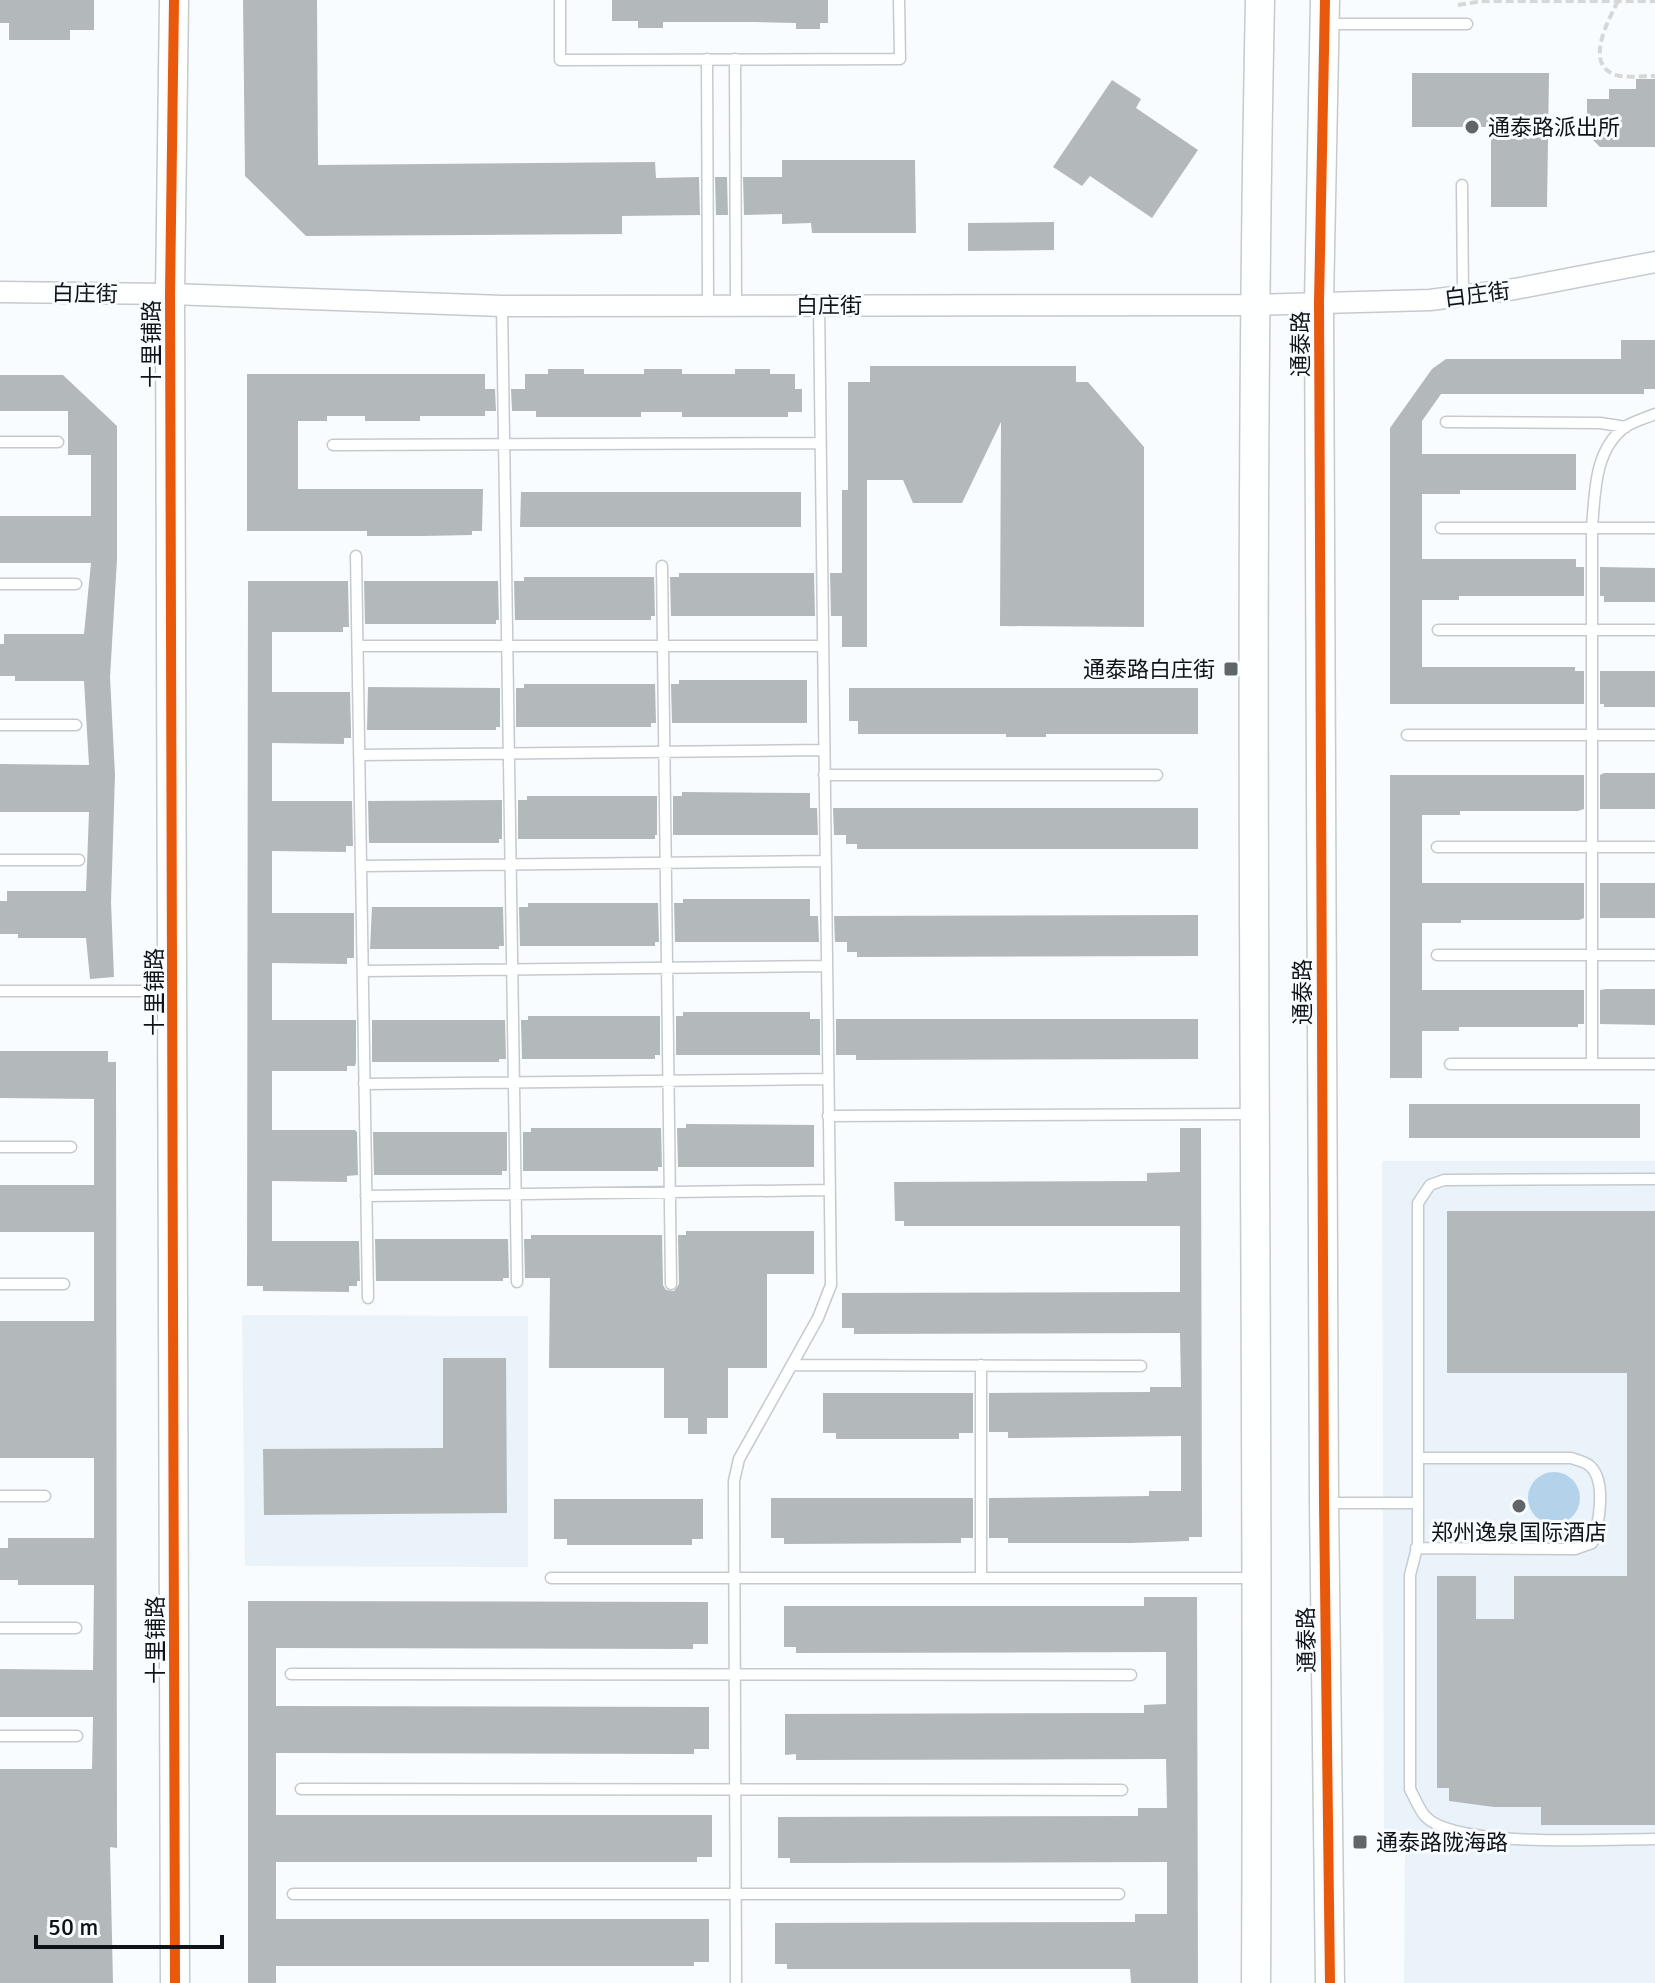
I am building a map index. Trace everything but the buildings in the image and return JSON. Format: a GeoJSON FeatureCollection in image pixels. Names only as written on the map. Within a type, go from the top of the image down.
{"type":"FeatureCollection","features":[{"type":"Feature","properties":{"kind":"street","name":"十里铺路"},"geometry":{"type":"LineString","coordinates":[[174,0],[170,294],[175,1983]]}},
{"type":"Feature","properties":{"kind":"street","name":"通泰路"},"geometry":{"type":"LineString","coordinates":[[1256,1983],[1259,1578],[1254,305],[1260,0]]}},
{"type":"Feature","properties":{"kind":"street","name":"通泰路"},"geometry":{"type":"LineString","coordinates":[[1326,12],[1319,302],[1324,1503],[1330,1983]]}},
{"type":"Feature","properties":{"kind":"street","name":"白庄街"},"geometry":{"type":"LineString","coordinates":[[0,292],[170,294],[502,306],[1254,305],[1430,300],[1515,289],[1655,262]]}},
{"type":"Feature","properties":{"kind":"lane"},"geometry":{"type":"LineString","coordinates":[[560,0],[560,60],[900,59],[899,0]]}},
{"type":"Feature","properties":{"kind":"lane"},"geometry":{"type":"LineString","coordinates":[[1326,12],[1436,24],[1467,24]]}},
{"type":"Feature","properties":{"kind":"lane"},"geometry":{"type":"LineString","coordinates":[[707,59],[708,306]]}},
{"type":"Feature","properties":{"kind":"lane"},"geometry":{"type":"LineString","coordinates":[[735,59],[736,306]]}},
{"type":"Feature","properties":{"kind":"lane"},"geometry":{"type":"LineString","coordinates":[[1462,185],[1463,296]]}},
{"type":"Feature","properties":{"kind":"lane"},"geometry":{"type":"LineString","coordinates":[[736,1983],[734,1481],[739,1459],[818,1318],[831,1285],[819,305]]}},
{"type":"Feature","properties":{"kind":"lane"},"geometry":{"type":"LineString","coordinates":[[502,306],[517,1282]]}},
{"type":"Feature","properties":{"kind":"lane"},"geometry":{"type":"LineString","coordinates":[[1592,1064],[1592,528],[1597,477],[1607,446],[1626,427],[1655,414]]}},
{"type":"Feature","properties":{"kind":"lane"},"geometry":{"type":"LineString","coordinates":[[1446,422],[1600,423],[1626,427]]}},
{"type":"Feature","properties":{"kind":"lane"},"geometry":{"type":"LineString","coordinates":[[0,442],[58,442]]}},
{"type":"Feature","properties":{"kind":"lane"},"geometry":{"type":"LineString","coordinates":[[333,445],[820,443]]}},
{"type":"Feature","properties":{"kind":"lane"},"geometry":{"type":"LineString","coordinates":[[1441,528],[1655,528]]}},
{"type":"Feature","properties":{"kind":"lane"},"geometry":{"type":"LineString","coordinates":[[356,556],[368,1298]]}},
{"type":"Feature","properties":{"kind":"lane"},"geometry":{"type":"LineString","coordinates":[[662,566],[671,1284]]}},
{"type":"Feature","properties":{"kind":"lane"},"geometry":{"type":"LineString","coordinates":[[0,584],[76,584]]}},
{"type":"Feature","properties":{"kind":"lane"},"geometry":{"type":"LineString","coordinates":[[1438,630],[1655,630]]}},
{"type":"Feature","properties":{"kind":"lane"},"geometry":{"type":"LineString","coordinates":[[358,646],[823,646]]}},
{"type":"Feature","properties":{"kind":"lane"},"geometry":{"type":"LineString","coordinates":[[0,725],[76,725]]}},
{"type":"Feature","properties":{"kind":"lane"},"geometry":{"type":"LineString","coordinates":[[1407,735],[1655,735]]}},
{"type":"Feature","properties":{"kind":"lane"},"geometry":{"type":"LineString","coordinates":[[359,755],[824,750]]}},
{"type":"Feature","properties":{"kind":"lane"},"geometry":{"type":"LineString","coordinates":[[824,775],[1157,775]]}},
{"type":"Feature","properties":{"kind":"lane"},"geometry":{"type":"LineString","coordinates":[[1437,847],[1655,847]]}},
{"type":"Feature","properties":{"kind":"lane"},"geometry":{"type":"LineString","coordinates":[[0,860],[79,860]]}},
{"type":"Feature","properties":{"kind":"lane"},"geometry":{"type":"LineString","coordinates":[[361,866],[825,861]]}},
{"type":"Feature","properties":{"kind":"lane"},"geometry":{"type":"LineString","coordinates":[[1437,955],[1655,955]]}},
{"type":"Feature","properties":{"kind":"lane"},"geometry":{"type":"LineString","coordinates":[[363,971],[827,966]]}},
{"type":"Feature","properties":{"kind":"lane"},"geometry":{"type":"LineString","coordinates":[[0,991],[174,992]]}},
{"type":"Feature","properties":{"kind":"lane"},"geometry":{"type":"LineString","coordinates":[[1450,1064],[1655,1064]]}},
{"type":"Feature","properties":{"kind":"lane"},"geometry":{"type":"LineString","coordinates":[[364,1084],[828,1079]]}},
{"type":"Feature","properties":{"kind":"lane"},"geometry":{"type":"LineString","coordinates":[[828,1116],[1255,1114]]}},
{"type":"Feature","properties":{"kind":"lane"},"geometry":{"type":"LineString","coordinates":[[0,1147],[71,1147]]}},
{"type":"Feature","properties":{"kind":"lane"},"geometry":{"type":"LineString","coordinates":[[1655,1179],[1444,1180],[1430,1185],[1418,1203],[1418,1503],[1416,1548],[1410,1575],[1410,1789],[1426,1818],[1462,1834],[1516,1840],[1655,1839]]}},
{"type":"Feature","properties":{"kind":"lane"},"geometry":{"type":"LineString","coordinates":[[366,1196],[830,1190]]}},
{"type":"Feature","properties":{"kind":"lane"},"geometry":{"type":"LineString","coordinates":[[0,1284],[64,1284]]}},
{"type":"Feature","properties":{"kind":"lane"},"geometry":{"type":"LineString","coordinates":[[792,1365],[1141,1366]]}},
{"type":"Feature","properties":{"kind":"lane"},"geometry":{"type":"LineString","coordinates":[[981,1365],[981,1578]]}},
{"type":"Feature","properties":{"kind":"lane"},"geometry":{"type":"LineString","coordinates":[[1416,1548],[1575,1549],[1592,1543],[1599,1526],[1599,1481],[1590,1465],[1571,1458],[1418,1458]]}},
{"type":"Feature","properties":{"kind":"lane"},"geometry":{"type":"LineString","coordinates":[[0,1496],[45,1496]]}},
{"type":"Feature","properties":{"kind":"lane"},"geometry":{"type":"LineString","coordinates":[[1324,1503],[1418,1503]]}},
{"type":"Feature","properties":{"kind":"lane"},"geometry":{"type":"LineString","coordinates":[[551,1578],[1259,1578]]}},
{"type":"Feature","properties":{"kind":"lane"},"geometry":{"type":"LineString","coordinates":[[0,1628],[76,1628]]}},
{"type":"Feature","properties":{"kind":"lane"},"geometry":{"type":"LineString","coordinates":[[291,1674],[1131,1675]]}},
{"type":"Feature","properties":{"kind":"lane"},"geometry":{"type":"LineString","coordinates":[[0,1736],[77,1736]]}},
{"type":"Feature","properties":{"kind":"lane"},"geometry":{"type":"LineString","coordinates":[[301,1789],[1122,1790]]}},
{"type":"Feature","properties":{"kind":"lane"},"geometry":{"type":"LineString","coordinates":[[293,1894],[1119,1894]]}},
{"type":"Feature","properties":{"kind":"path"},"geometry":{"type":"LineString","coordinates":[[1436,24],[1456,5],[1483,1],[1655,1]]}},
{"type":"Feature","properties":{"kind":"path"},"geometry":{"type":"LineString","coordinates":[[1618,1],[1604,28],[1600,48],[1603,65],[1615,75],[1655,76]]}},
{"type":"Feature","properties":{"kind":"shaded area","name":"郑州逸泉国际酒店"},"geometry":{"type":"Polygon","coordinates":[[[1382,1161],[1655,1161],[1655,1983],[1404,1983],[1405,1852],[1384,1851],[1382,1161]]]}},
{"type":"Feature","properties":{"kind":"shaded area"},"geometry":{"type":"Polygon","coordinates":[[[242,1315],[528,1316],[528,1567],[245,1566],[242,1315]]]}},
{"type":"Feature","properties":{"kind":"water"},"geometry":{"type":"Polygon","coordinates":[[[1554,1472],[1573,1479],[1580,1498],[1573,1517],[1554,1524],[1535,1517],[1528,1498],[1535,1479],[1554,1472]]]}},
{"type":"Feature","properties":{"kind":"cycle path"},"geometry":{"type":"LineString","coordinates":[[174,0],[170,294],[175,1983]]}},
{"type":"Feature","properties":{"kind":"cycle path"},"geometry":{"type":"LineString","coordinates":[[1325,0],[1319,302],[1324,1503],[1330,1983]]}},
{"type":"Feature","properties":{"kind":"place","name":"通泰路派出所"},"geometry":{"type":"Point","coordinates":[1472,127]}},
{"type":"Feature","properties":{"kind":"place","name":"通泰路白庄街"},"geometry":{"type":"Point","coordinates":[1231,669]}},
{"type":"Feature","properties":{"kind":"place","name":"郑州逸泉国际酒店"},"geometry":{"type":"Point","coordinates":[1519,1506]}},
{"type":"Feature","properties":{"kind":"place","name":"通泰路陇海路"},"geometry":{"type":"Point","coordinates":[1360,1842]}}]}
